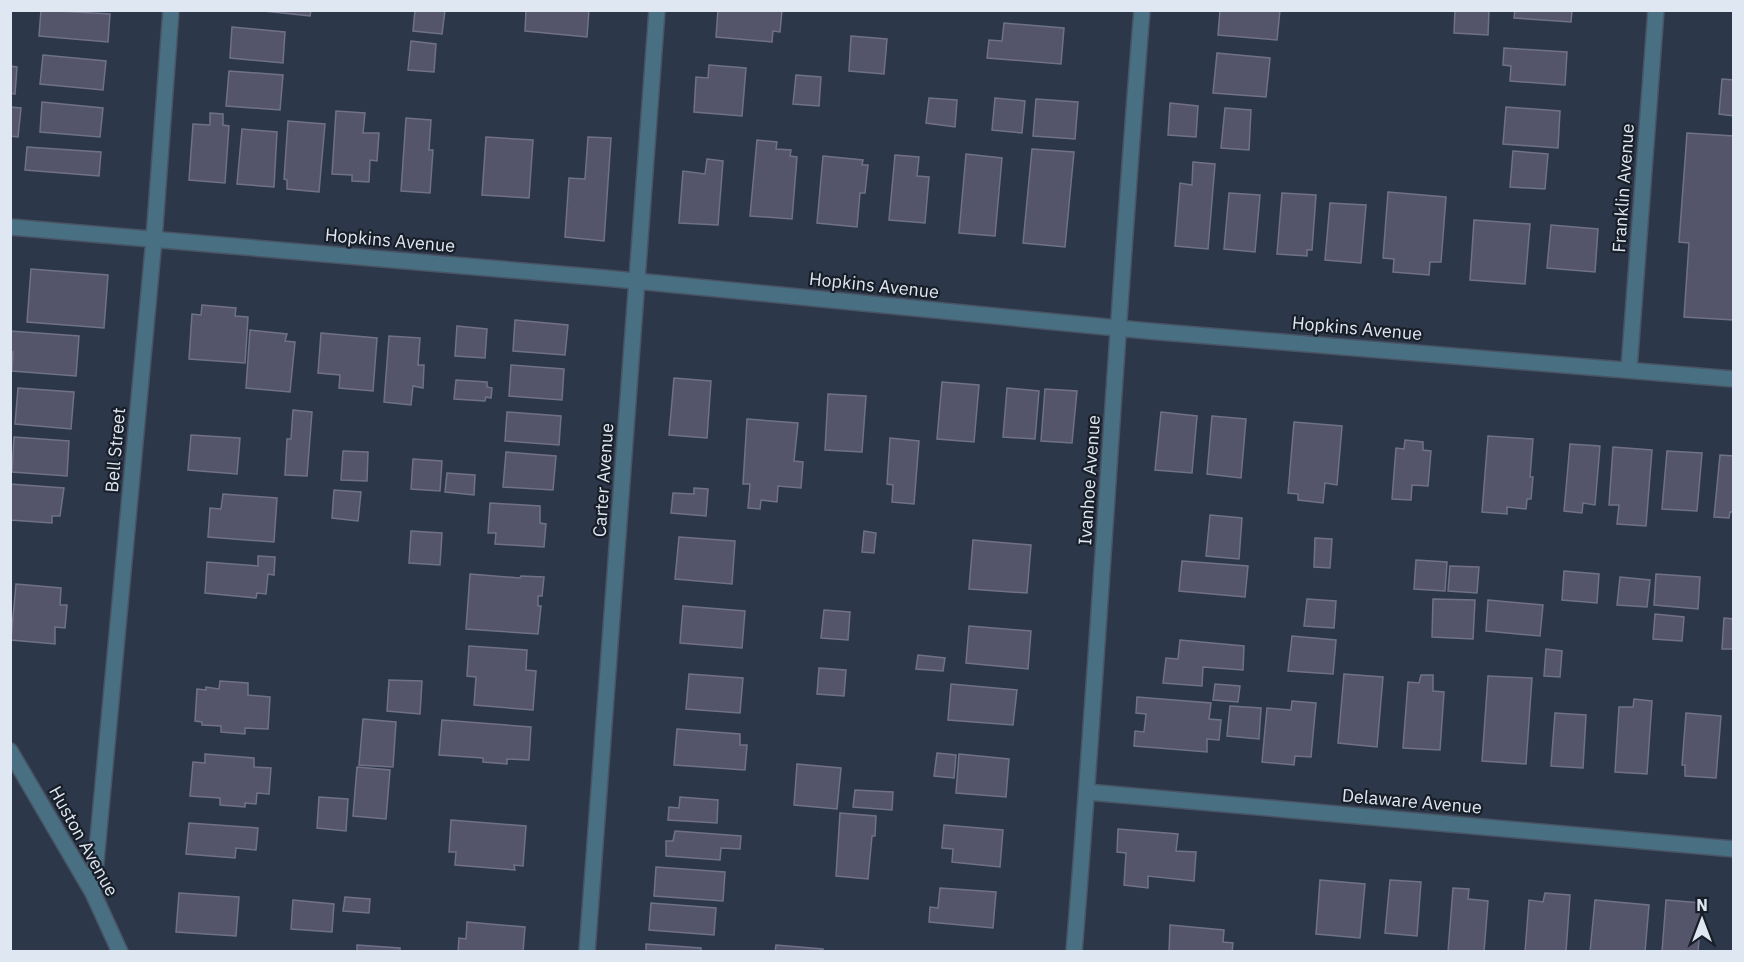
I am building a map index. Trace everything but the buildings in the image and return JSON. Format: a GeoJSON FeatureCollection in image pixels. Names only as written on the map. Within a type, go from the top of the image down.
{"type":"FeatureCollection","features":[{"type":"Feature","properties":{"kind":"street","name":"Bell Street"},"geometry":{"type":"LineString","coordinates":[[93,893],[154,239],[171,10]]}},
{"type":"Feature","properties":{"kind":"street","name":"Carter Avenue"},"geometry":{"type":"LineString","coordinates":[[587,951],[657,10]]}},
{"type":"Feature","properties":{"kind":"street","name":"Ivanhoe Avenue"},"geometry":{"type":"LineString","coordinates":[[1074,951],[1142,10]]}},
{"type":"Feature","properties":{"kind":"street","name":"Franklin Avenue"},"geometry":{"type":"LineString","coordinates":[[1629,369],[1656,10]]}},
{"type":"Feature","properties":{"kind":"street","name":"Hopkins Avenue"},"geometry":{"type":"LineString","coordinates":[[10,226],[638,281],[1119,328],[1734,379]]}},
{"type":"Feature","properties":{"kind":"street","name":"Huston Avenue"},"geometry":{"type":"LineString","coordinates":[[10,751],[93,893],[120,951]]}},
{"type":"Feature","properties":{"kind":"street","name":"Delaware Avenue"},"geometry":{"type":"LineString","coordinates":[[1087,792],[1734,849]]}}]}
